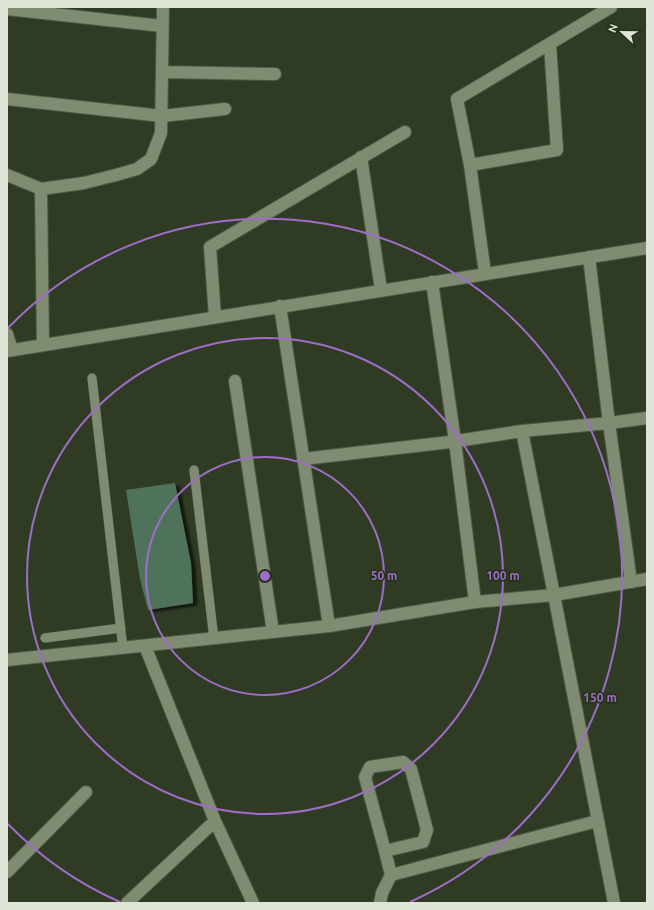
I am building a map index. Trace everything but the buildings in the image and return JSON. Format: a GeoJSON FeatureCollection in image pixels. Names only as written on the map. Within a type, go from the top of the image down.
{"type":"FeatureCollection","features":[{"type":"Feature","properties":{"kind":"street"},"geometry":{"type":"LineString","coordinates":[[7,175],[41,189],[84,183],[137,169],[151,159],[161,133],[162,26],[164,7]]}},
{"type":"Feature","properties":{"kind":"street"},"geometry":{"type":"LineString","coordinates":[[485,273],[470,165],[457,100],[611,7]]}},
{"type":"Feature","properties":{"kind":"street"},"geometry":{"type":"LineString","coordinates":[[7,9],[162,26]]}},
{"type":"Feature","properties":{"kind":"street"},"geometry":{"type":"LineString","coordinates":[[470,165],[557,150],[550,44]]}},
{"type":"Feature","properties":{"kind":"street"},"geometry":{"type":"LineString","coordinates":[[162,72],[276,74]]}},
{"type":"Feature","properties":{"kind":"street"},"geometry":{"type":"LineString","coordinates":[[7,99],[162,116],[225,109]]}},
{"type":"Feature","properties":{"kind":"street"},"geometry":{"type":"LineString","coordinates":[[215,317],[210,247],[405,132]]}},
{"type":"Feature","properties":{"kind":"street"},"geometry":{"type":"LineString","coordinates":[[361,157],[381,290]]}},
{"type":"Feature","properties":{"kind":"street"},"geometry":{"type":"LineString","coordinates":[[41,189],[43,345]]}},
{"type":"Feature","properties":{"kind":"street"},"geometry":{"type":"LineString","coordinates":[[7,334],[10,351],[280,306],[647,248]]}},
{"type":"Feature","properties":{"kind":"street"},"geometry":{"type":"LineString","coordinates":[[589,257],[609,423],[631,582]]}},
{"type":"Feature","properties":{"kind":"street"},"geometry":{"type":"LineString","coordinates":[[432,282],[455,441],[475,602]]}},
{"type":"Feature","properties":{"kind":"street"},"geometry":{"type":"LineString","coordinates":[[280,306],[329,626]]}},
{"type":"Feature","properties":{"kind":"street"},"geometry":{"type":"LineString","coordinates":[[235,381],[273,632]]}},
{"type":"Feature","properties":{"kind":"street"},"geometry":{"type":"LineString","coordinates":[[303,460],[522,431],[647,418]]}},
{"type":"Feature","properties":{"kind":"street"},"geometry":{"type":"LineString","coordinates":[[522,431],[614,903]]}},
{"type":"Feature","properties":{"kind":"street"},"geometry":{"type":"LineString","coordinates":[[7,660],[123,649],[329,626],[475,602],[554,595],[647,579]]}},
{"type":"Feature","properties":{"kind":"street"},"geometry":{"type":"LineString","coordinates":[[145,646],[215,821],[252,903]]}},
{"type":"Feature","properties":{"kind":"street"},"geometry":{"type":"LineString","coordinates":[[380,903],[382,893],[392,875],[385,851],[365,777],[370,767],[403,762],[411,769],[427,830],[426,837],[423,842],[385,851]]}},
{"type":"Feature","properties":{"kind":"street"},"geometry":{"type":"LineString","coordinates":[[7,872],[86,792]]}},
{"type":"Feature","properties":{"kind":"street"},"geometry":{"type":"LineString","coordinates":[[127,903],[215,821]]}},
{"type":"Feature","properties":{"kind":"street"},"geometry":{"type":"LineString","coordinates":[[392,875],[597,821]]}},
{"type":"Feature","properties":{"kind":"lane"},"geometry":{"type":"LineString","coordinates":[[92,378],[123,649]]}},
{"type":"Feature","properties":{"kind":"lane"},"geometry":{"type":"LineString","coordinates":[[194,470],[214,639]]}},
{"type":"Feature","properties":{"kind":"lane"},"geometry":{"type":"LineString","coordinates":[[46,638],[121,628]]}}]}
